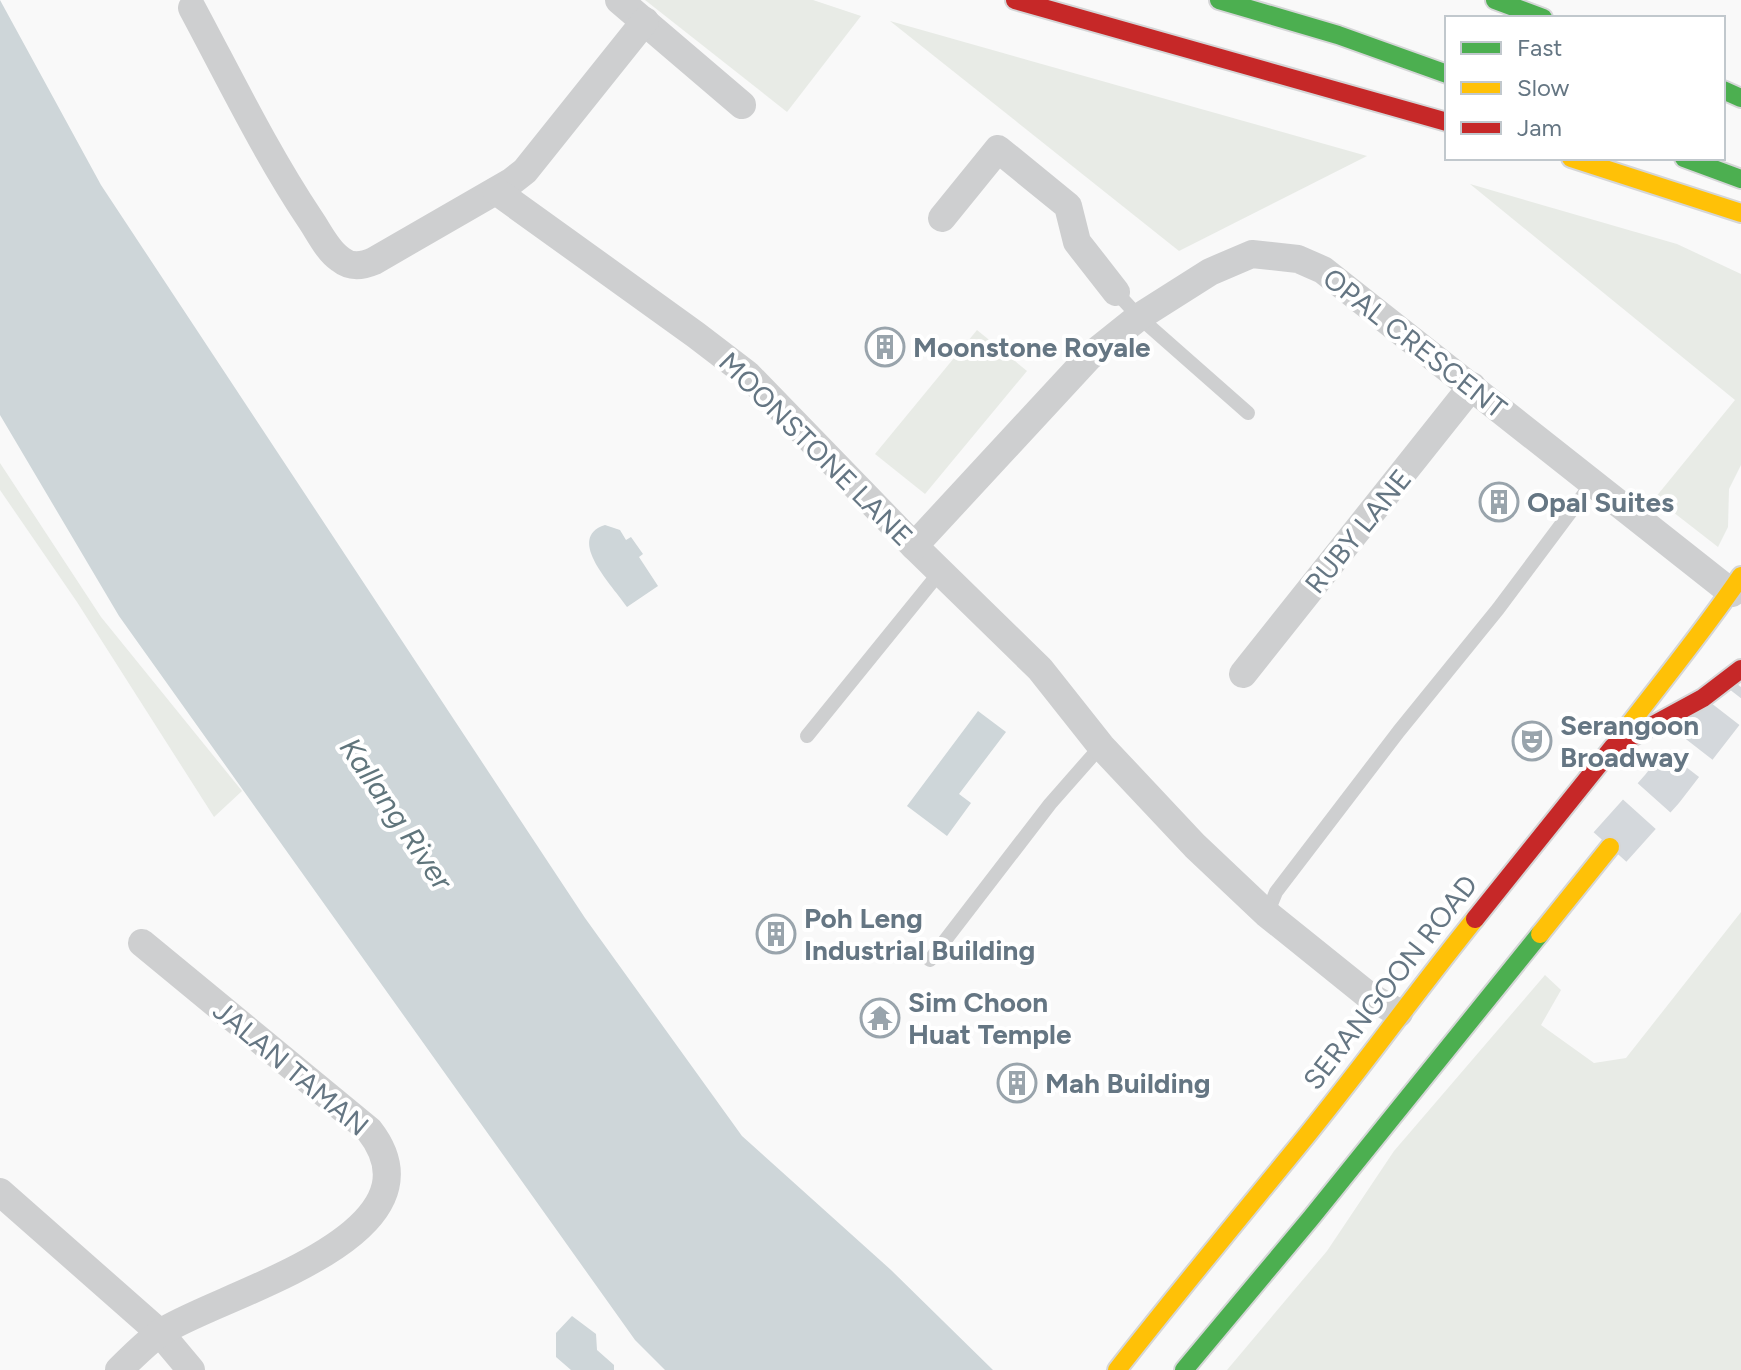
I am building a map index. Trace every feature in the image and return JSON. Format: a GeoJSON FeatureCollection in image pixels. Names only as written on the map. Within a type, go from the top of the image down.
{"type":"FeatureCollection","features":[{"type":"Feature","properties":{"kind":"main road"},"geometry":{"type":"LineString","coordinates":[[1015,0],[1445,121]]}},
{"type":"Feature","properties":{"kind":"main road"},"geometry":{"type":"LineString","coordinates":[[1219,0],[1338,35],[1445,73]]}},
{"type":"Feature","properties":{"kind":"main road"},"geometry":{"type":"LineString","coordinates":[[1495,0],[1538,16]]}},
{"type":"Feature","properties":{"kind":"main road"},"geometry":{"type":"LineString","coordinates":[[1577,160],[1741,213]]}},
{"type":"Feature","properties":{"kind":"main road"},"geometry":{"type":"LineString","coordinates":[[1689,160],[1741,179]]}},
{"type":"Feature","properties":{"kind":"main road"},"geometry":{"type":"LineString","coordinates":[[1613,747],[1675,663],[1738,589]]}},
{"type":"Feature","properties":{"kind":"main road","name":"SERANGOON ROAD"},"geometry":{"type":"LineString","coordinates":[[1117,1370],[1613,747],[1703,698],[1741,669]]}},
{"type":"Feature","properties":{"kind":"main road"},"geometry":{"type":"LineString","coordinates":[[1703,698],[1741,685]]}},
{"type":"Feature","properties":{"kind":"main road"},"geometry":{"type":"LineString","coordinates":[[1184,1370],[1293,1240],[1610,847]]}},
{"type":"Feature","properties":{"kind":"street"},"geometry":{"type":"LineString","coordinates":[[619,0],[742,105]]}},
{"type":"Feature","properties":{"kind":"street"},"geometry":{"type":"LineString","coordinates":[[192,8],[294,196],[333,253],[352,266],[363,266],[374,261],[525,171],[645,21]]}},
{"type":"Feature","properties":{"kind":"street"},"geometry":{"type":"LineString","coordinates":[[942,218],[998,149],[1068,206],[1077,242],[1116,292]]}},
{"type":"Feature","properties":{"kind":"street","name":"MOONSTONE LANE"},"geometry":{"type":"LineString","coordinates":[[496,191],[672,316],[747,374],[914,546],[1040,669],[1101,746],[1195,846],[1267,914],[1369,996],[1399,1013]]}},
{"type":"Feature","properties":{"kind":"street","name":"OPAL CRESCENT"},"geometry":{"type":"LineString","coordinates":[[914,546],[1089,357],[1139,317],[1210,272],[1239,258],[1267,254],[1298,259],[1323,270],[1593,482],[1738,589]]}},
{"type":"Feature","properties":{"kind":"street","name":"RUBY LANE"},"geometry":{"type":"LineString","coordinates":[[1243,674],[1472,386]]}},
{"type":"Feature","properties":{"kind":"street","name":"JALAN TAMAN"},"geometry":{"type":"LineString","coordinates":[[119,1370],[160,1333],[330,1250],[357,1228],[384,1191],[385,1167],[379,1144],[369,1130],[142,943]]}},
{"type":"Feature","properties":{"kind":"street"},"geometry":{"type":"LineString","coordinates":[[0,1192],[160,1333],[191,1370]]}},
{"type":"Feature","properties":{"kind":"lane"},"geometry":{"type":"LineString","coordinates":[[1116,292],[1139,317],[1248,413]]}},
{"type":"Feature","properties":{"kind":"lane"},"geometry":{"type":"LineString","coordinates":[[1267,914],[1276,892],[1399,731],[1498,609],[1593,482]]}},
{"type":"Feature","properties":{"kind":"lane"},"geometry":{"type":"LineString","coordinates":[[807,736],[940,572]]}},
{"type":"Feature","properties":{"kind":"lane"},"geometry":{"type":"LineString","coordinates":[[930,960],[1050,804],[1101,746]]}},
{"type":"Feature","properties":{"kind":"shaded area"},"geometry":{"type":"Polygon","coordinates":[[[645,0],[813,0],[861,16],[787,112],[645,0]]]}},
{"type":"Feature","properties":{"kind":"shaded area"},"geometry":{"type":"Polygon","coordinates":[[[890,21],[1367,156],[1179,251],[890,21]]]}},
{"type":"Feature","properties":{"kind":"shaded area"},"geometry":{"type":"Polygon","coordinates":[[[1470,184],[1677,244],[1741,274],[1741,465],[1729,489],[1728,527],[1718,547],[1655,498],[1735,400],[1470,184]]]}},
{"type":"Feature","properties":{"kind":"shaded area"},"geometry":{"type":"Polygon","coordinates":[[[977,330],[1027,371],[925,494],[875,454],[977,330]]]}},
{"type":"Feature","properties":{"kind":"shaded area"},"geometry":{"type":"Polygon","coordinates":[[[0,463],[101,617],[242,791],[214,817],[77,602],[0,490],[0,463]]]}},
{"type":"Feature","properties":{"kind":"shaded area"},"geometry":{"type":"Polygon","coordinates":[[[1741,912],[1741,1370],[1227,1370],[1327,1251],[1394,1151],[1545,975],[1561,990],[1541,1025],[1594,1063],[1626,1058],[1741,912]]]}},
{"type":"Feature","properties":{"kind":"water","name":"Kallang River"},"geometry":{"type":"Polygon","coordinates":[[[0,0],[101,185],[585,918],[742,1136],[891,1270],[993,1370],[665,1370],[635,1340],[119,616],[0,415],[0,0]]]}},
{"type":"Feature","properties":{"kind":"water"},"geometry":{"type":"Polygon","coordinates":[[[605,525],[620,530],[626,540],[631,537],[643,554],[639,557],[658,586],[627,607],[604,576],[591,551],[589,540],[594,531],[605,525]]]}},
{"type":"Feature","properties":{"kind":"water"},"geometry":{"type":"Polygon","coordinates":[[[978,711],[1006,732],[959,794],[971,803],[947,836],[907,806],[978,711]]]}},
{"type":"Feature","properties":{"kind":"water"},"geometry":{"type":"Polygon","coordinates":[[[572,1316],[596,1334],[597,1350],[614,1365],[614,1370],[571,1370],[556,1357],[556,1333],[572,1316]]]}},
{"type":"Feature","properties":{"kind":"tunnel"},"geometry":{"type":"LineString","coordinates":[[1610,847],[1662,789],[1741,687]]}},
{"type":"Feature","properties":{"kind":"traffic: fast"},"geometry":{"type":"LineString","coordinates":[[1219,0],[1338,35],[1445,73]]}},
{"type":"Feature","properties":{"kind":"traffic: fast"},"geometry":{"type":"LineString","coordinates":[[1495,0],[1538,16]]}},
{"type":"Feature","properties":{"kind":"traffic: fast"},"geometry":{"type":"LineString","coordinates":[[1725,91],[1741,98]]}},
{"type":"Feature","properties":{"kind":"traffic: fast"},"geometry":{"type":"LineString","coordinates":[[1689,160],[1741,179]]}},
{"type":"Feature","properties":{"kind":"traffic: fast"},"geometry":{"type":"LineString","coordinates":[[1184,1370],[1540,934]]}},
{"type":"Feature","properties":{"kind":"traffic: slow"},"geometry":{"type":"LineString","coordinates":[[1577,160],[1741,213]]}},
{"type":"Feature","properties":{"kind":"traffic: slow"},"geometry":{"type":"LineString","coordinates":[[1619,738],[1741,576]]}},
{"type":"Feature","properties":{"kind":"traffic: slow"},"geometry":{"type":"LineString","coordinates":[[1540,934],[1610,847]]}},
{"type":"Feature","properties":{"kind":"traffic: slow"},"geometry":{"type":"LineString","coordinates":[[1117,1370],[1314,1127],[1475,919]]}},
{"type":"Feature","properties":{"kind":"traffic: jam"},"geometry":{"type":"LineString","coordinates":[[1015,0],[1445,121]]}},
{"type":"Feature","properties":{"kind":"traffic: jam"},"geometry":{"type":"LineString","coordinates":[[1475,919],[1613,747],[1703,698],[1741,669]]}},
{"type":"Feature","properties":{"kind":"place","name":"Moonstone Royale"},"geometry":{"type":"Point","coordinates":[885,347]}},
{"type":"Feature","properties":{"kind":"place","name":"Opal Suites"},"geometry":{"type":"Point","coordinates":[1499,502]}},
{"type":"Feature","properties":{"kind":"place","name":"Serangoon Broadway"},"geometry":{"type":"Point","coordinates":[1532,741]}},
{"type":"Feature","properties":{"kind":"place","name":"Poh Leng Industrial Building"},"geometry":{"type":"Point","coordinates":[776,934]}},
{"type":"Feature","properties":{"kind":"place","name":"Sim Choon Huat Temple"},"geometry":{"type":"Point","coordinates":[880,1018]}},
{"type":"Feature","properties":{"kind":"place","name":"Mah Building"},"geometry":{"type":"Point","coordinates":[1017,1083]}}]}
